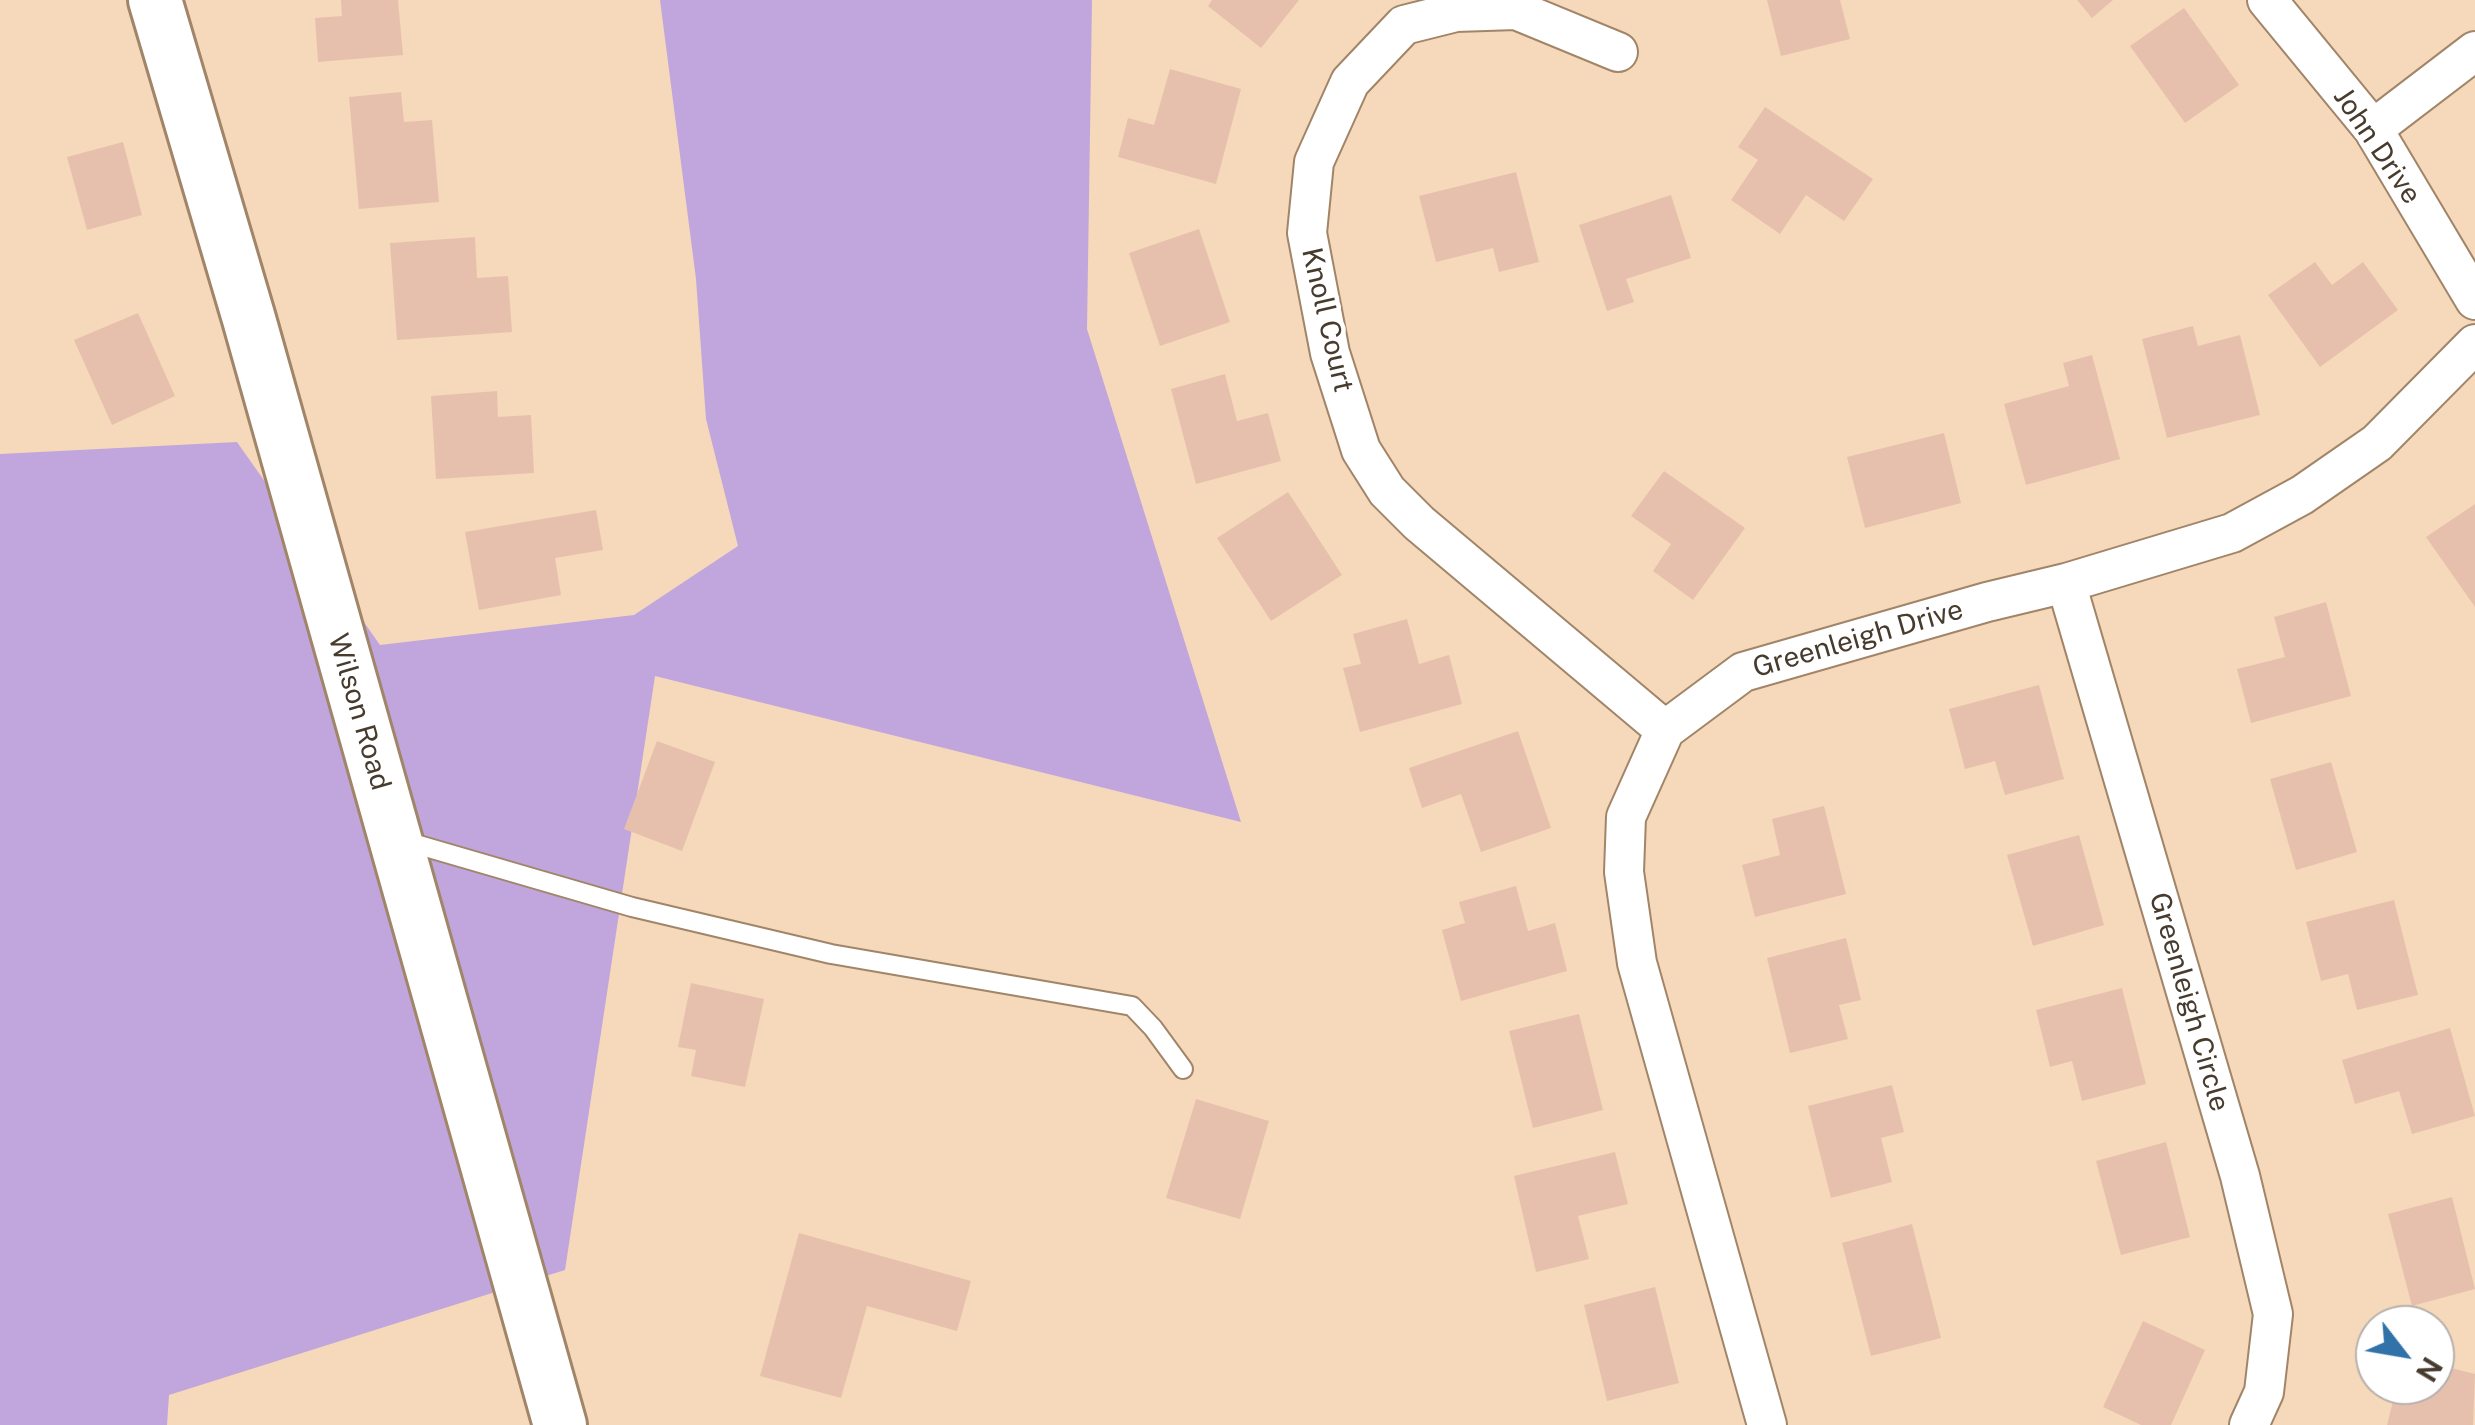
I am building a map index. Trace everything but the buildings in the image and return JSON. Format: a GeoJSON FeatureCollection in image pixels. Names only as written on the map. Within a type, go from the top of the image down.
{"type":"FeatureCollection","features":[{"type":"Feature","properties":{"kind":"street","name":"Wilson Road"},"geometry":{"type":"LineString","coordinates":[[155,0],[249,319],[560,1425]]}},
{"type":"Feature","properties":{"kind":"street","name":"John Drive"},"geometry":{"type":"LineString","coordinates":[[2267,0],[2372,129],[2475,300]]}},
{"type":"Feature","properties":{"kind":"street","name":"Knoll Court"},"geometry":{"type":"LineString","coordinates":[[1618,52],[1516,10],[1456,12],[1404,25],[1350,82],[1314,162],[1308,233],[1330,353],[1361,450],[1386,491],[1418,523],[1665,730]]}},
{"type":"Feature","properties":{"kind":"street"},"geometry":{"type":"LineString","coordinates":[[2372,129],[2475,51]]}},
{"type":"Feature","properties":{"kind":"street","name":"Greenleigh Drive"},"geometry":{"type":"LineString","coordinates":[[1767,1425],[1637,963],[1624,872],[1626,817],[1665,730],[1744,672],[2232,533],[2302,495],[2377,444],[2475,344]]}},
{"type":"Feature","properties":{"kind":"street","name":"Greenleigh Circle"},"geometry":{"type":"LineString","coordinates":[[2066,583],[2240,1176],[2273,1314],[2264,1392],[2249,1425]]}},
{"type":"Feature","properties":{"kind":"lane"},"geometry":{"type":"LineString","coordinates":[[394,838],[632,908],[831,954],[1132,1006],[1154,1028],[1183,1069]]}},
{"type":"Feature","properties":{"kind":"shaded area"},"geometry":{"type":"Polygon","coordinates":[[[660,0],[1092,0],[1087,329],[1241,822],[655,676],[565,1270],[169,1395],[167,1425],[0,1425],[0,454],[237,442],[380,645],[634,615],[738,546],[706,419],[696,279],[660,0]]]}}]}
